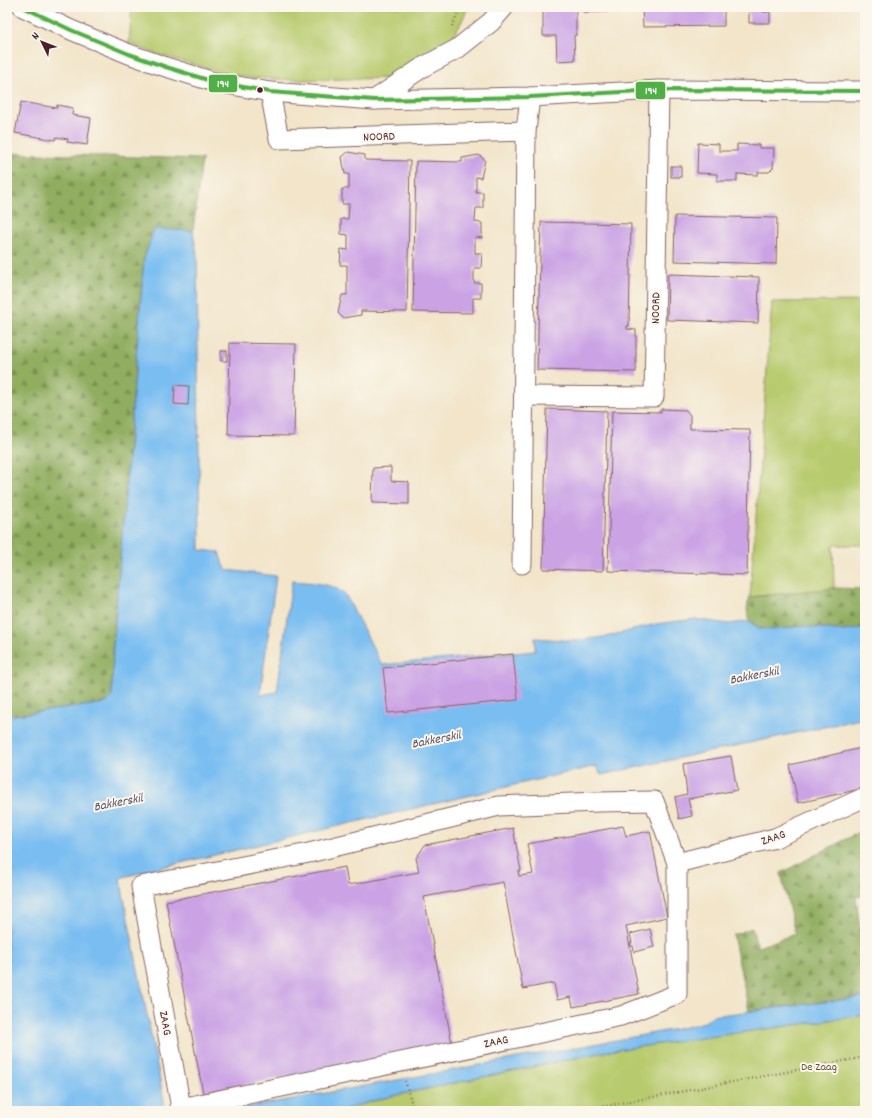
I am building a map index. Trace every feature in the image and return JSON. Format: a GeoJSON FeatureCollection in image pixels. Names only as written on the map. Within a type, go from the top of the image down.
{"type":"FeatureCollection","features":[{"type":"Feature","properties":{"kind":"street"},"geometry":{"type":"LineString","coordinates":[[23,7],[71,30],[129,54],[166,67],[211,81],[270,92],[374,100],[530,96],[659,90],[865,91]]}},
{"type":"Feature","properties":{"kind":"street"},"geometry":{"type":"LineString","coordinates":[[374,100],[423,67],[457,49],[491,22],[504,7]]}},
{"type":"Feature","properties":{"kind":"street","name":"NOORD"},"geometry":{"type":"LineString","coordinates":[[524,396],[654,396],[659,90]]}},
{"type":"Feature","properties":{"kind":"street","name":"NOORD"},"geometry":{"type":"LineString","coordinates":[[270,92],[279,139],[526,131]]}},
{"type":"Feature","properties":{"kind":"street"},"geometry":{"type":"LineString","coordinates":[[522,564],[526,131],[530,96]]}},
{"type":"Feature","properties":{"kind":"street","name":"ZAAG"},"geometry":{"type":"LineString","coordinates":[[677,863],[775,838],[865,797]]}},
{"type":"Feature","properties":{"kind":"street","name":"ZAAG"},"geometry":{"type":"LineString","coordinates":[[654,801],[677,863],[677,994],[621,1016],[181,1108],[141,886],[309,853],[491,808],[598,802],[654,801]]}},
{"type":"Feature","properties":{"kind":"path"},"geometry":{"type":"LineString","coordinates":[[578,1111],[865,1058]]}},
{"type":"Feature","properties":{"kind":"path"},"geometry":{"type":"LineString","coordinates":[[404,1077],[414,1111]]}},
{"type":"Feature","properties":{"kind":"green space"},"geometry":{"type":"Polygon","coordinates":[[[132,7],[468,7],[461,23],[443,52],[399,78],[300,80],[251,78],[228,74],[156,54],[129,43],[132,7]]]}},
{"type":"Feature","properties":{"kind":"green space"},"geometry":{"type":"Polygon","coordinates":[[[7,153],[202,159],[193,231],[154,229],[144,259],[113,647],[112,696],[106,703],[7,716],[7,153]]]}},
{"type":"Feature","properties":{"kind":"green space"},"geometry":{"type":"Polygon","coordinates":[[[865,301],[865,545],[833,545],[834,588],[750,597],[772,302],[865,301]]]}},
{"type":"Feature","properties":{"kind":"green space"},"geometry":{"type":"Polygon","coordinates":[[[834,588],[865,589],[865,627],[844,631],[800,627],[771,630],[757,627],[750,620],[748,615],[747,610],[750,597],[834,588]]]}},
{"type":"Feature","properties":{"kind":"green space"},"geometry":{"type":"Polygon","coordinates":[[[865,829],[865,895],[856,897],[865,970],[865,997],[749,1011],[733,935],[752,928],[758,947],[795,934],[781,873],[865,829]]]}},
{"type":"Feature","properties":{"kind":"green space","name":"De Zaag"},"geometry":{"type":"Polygon","coordinates":[[[865,1015],[865,1111],[338,1111],[392,1096],[609,1051],[865,1015]]]}},
{"type":"Feature","properties":{"kind":"water","name":"Bakkerskil"},"geometry":{"type":"Polygon","coordinates":[[[154,229],[193,231],[197,256],[200,550],[219,552],[222,562],[227,570],[276,576],[260,695],[277,692],[292,581],[321,584],[341,591],[346,596],[382,665],[535,651],[535,638],[575,641],[610,636],[656,624],[695,619],[729,624],[749,621],[759,628],[770,630],[803,626],[844,631],[865,627],[865,718],[601,775],[596,766],[120,878],[166,1111],[7,1111],[7,716],[106,703],[112,696],[113,647],[144,259],[154,229]]]}},
{"type":"Feature","properties":{"kind":"water"},"geometry":{"type":"Polygon","coordinates":[[[865,997],[865,1015],[609,1051],[392,1096],[338,1111],[228,1111],[682,1028],[705,1022],[712,1016],[865,997]]]}},
{"type":"Feature","properties":{"kind":"building"},"geometry":{"type":"Polygon","coordinates":[[[543,7],[576,7],[576,35],[574,36],[575,60],[557,61],[556,36],[543,36],[543,7]]]}},
{"type":"Feature","properties":{"kind":"building"},"geometry":{"type":"Polygon","coordinates":[[[583,7],[608,7],[608,12],[583,12],[583,7]]]}},
{"type":"Feature","properties":{"kind":"building"},"geometry":{"type":"Polygon","coordinates":[[[642,7],[724,7],[724,26],[643,27],[642,7]]]}},
{"type":"Feature","properties":{"kind":"building"},"geometry":{"type":"Polygon","coordinates":[[[749,7],[763,7],[763,12],[770,12],[770,23],[749,23],[749,7]]]}},
{"type":"Feature","properties":{"kind":"building"},"geometry":{"type":"Polygon","coordinates":[[[21,102],[57,108],[57,105],[73,108],[72,115],[91,118],[87,145],[67,142],[68,139],[56,137],[55,140],[15,133],[21,102]]]}},
{"type":"Feature","properties":{"kind":"building"},"geometry":{"type":"Polygon","coordinates":[[[698,143],[719,144],[719,151],[737,151],[737,144],[759,145],[759,148],[774,148],[773,168],[769,172],[758,172],[758,175],[737,174],[737,181],[717,181],[717,174],[697,173],[698,143]]]}},
{"type":"Feature","properties":{"kind":"building"},"geometry":{"type":"Polygon","coordinates":[[[348,152],[365,155],[365,160],[410,161],[407,312],[361,311],[361,315],[343,318],[338,313],[342,295],[347,295],[347,265],[340,265],[341,249],[348,250],[348,235],[341,234],[341,219],[348,219],[349,204],[342,204],[342,189],[349,189],[349,174],[345,174],[342,157],[348,152]]]}},
{"type":"Feature","properties":{"kind":"building"},"geometry":{"type":"Polygon","coordinates":[[[479,155],[485,160],[481,178],[476,177],[476,192],[483,192],[483,208],[476,208],[475,222],[482,223],[482,238],[475,237],[475,253],[482,253],[481,268],[474,268],[474,283],[481,283],[481,298],[473,298],[473,313],[413,312],[416,161],[462,162],[462,158],[479,155]]]}},
{"type":"Feature","properties":{"kind":"building"},"geometry":{"type":"Polygon","coordinates":[[[671,166],[681,166],[681,177],[671,177],[671,166]]]}},
{"type":"Feature","properties":{"kind":"building"},"geometry":{"type":"Polygon","coordinates":[[[675,216],[777,218],[776,264],[674,261],[675,216]]]}},
{"type":"Feature","properties":{"kind":"building"},"geometry":{"type":"Polygon","coordinates":[[[541,222],[631,224],[629,326],[627,326],[627,329],[636,330],[636,372],[537,370],[541,222]]]}},
{"type":"Feature","properties":{"kind":"building"},"geometry":{"type":"Polygon","coordinates":[[[668,274],[759,277],[758,323],[667,320],[668,274]]]}},
{"type":"Feature","properties":{"kind":"building"},"geometry":{"type":"Polygon","coordinates":[[[230,343],[296,344],[294,436],[228,435],[230,343]]]}},
{"type":"Feature","properties":{"kind":"building"},"geometry":{"type":"Polygon","coordinates":[[[221,351],[227,351],[227,361],[221,361],[221,351]]]}},
{"type":"Feature","properties":{"kind":"building"},"geometry":{"type":"Polygon","coordinates":[[[175,385],[189,386],[188,405],[174,404],[175,385]]]}},
{"type":"Feature","properties":{"kind":"building"},"geometry":{"type":"Polygon","coordinates":[[[547,409],[607,411],[603,571],[543,569],[547,409]]]}},
{"type":"Feature","properties":{"kind":"building"},"geometry":{"type":"Polygon","coordinates":[[[661,409],[686,410],[690,415],[690,429],[750,430],[747,575],[608,571],[612,411],[661,412],[661,409]]]}},
{"type":"Feature","properties":{"kind":"building"},"geometry":{"type":"Polygon","coordinates":[[[391,467],[391,481],[409,482],[409,504],[372,503],[373,468],[391,467]]]}},
{"type":"Feature","properties":{"kind":"building"},"geometry":{"type":"Polygon","coordinates":[[[513,654],[518,700],[388,713],[383,668],[513,654]]]}},
{"type":"Feature","properties":{"kind":"building"},"geometry":{"type":"Polygon","coordinates":[[[865,747],[865,788],[798,803],[790,765],[865,747]]]}},
{"type":"Feature","properties":{"kind":"building"},"geometry":{"type":"Polygon","coordinates":[[[731,756],[737,790],[688,799],[692,816],[679,819],[675,797],[687,794],[683,764],[731,756]]]}},
{"type":"Feature","properties":{"kind":"building"},"geometry":{"type":"Polygon","coordinates":[[[623,826],[626,836],[650,831],[667,917],[626,926],[639,994],[573,1007],[571,997],[557,1000],[554,983],[523,989],[503,882],[424,897],[452,1044],[203,1093],[166,901],[345,867],[348,885],[419,872],[416,858],[425,845],[513,828],[521,871],[518,871],[519,876],[533,874],[527,844],[623,826]]]}},
{"type":"Feature","properties":{"kind":"building"},"geometry":{"type":"Polygon","coordinates":[[[650,929],[654,947],[634,952],[633,946],[631,946],[630,943],[632,943],[630,934],[650,929]]]}},
{"type":"Feature","properties":{"kind":"transit line","name":"194"},"geometry":{"type":"LineString","coordinates":[[23,7],[71,30],[129,54],[166,67],[211,81],[270,92],[374,100],[530,97],[659,90],[865,91]]}}]}
